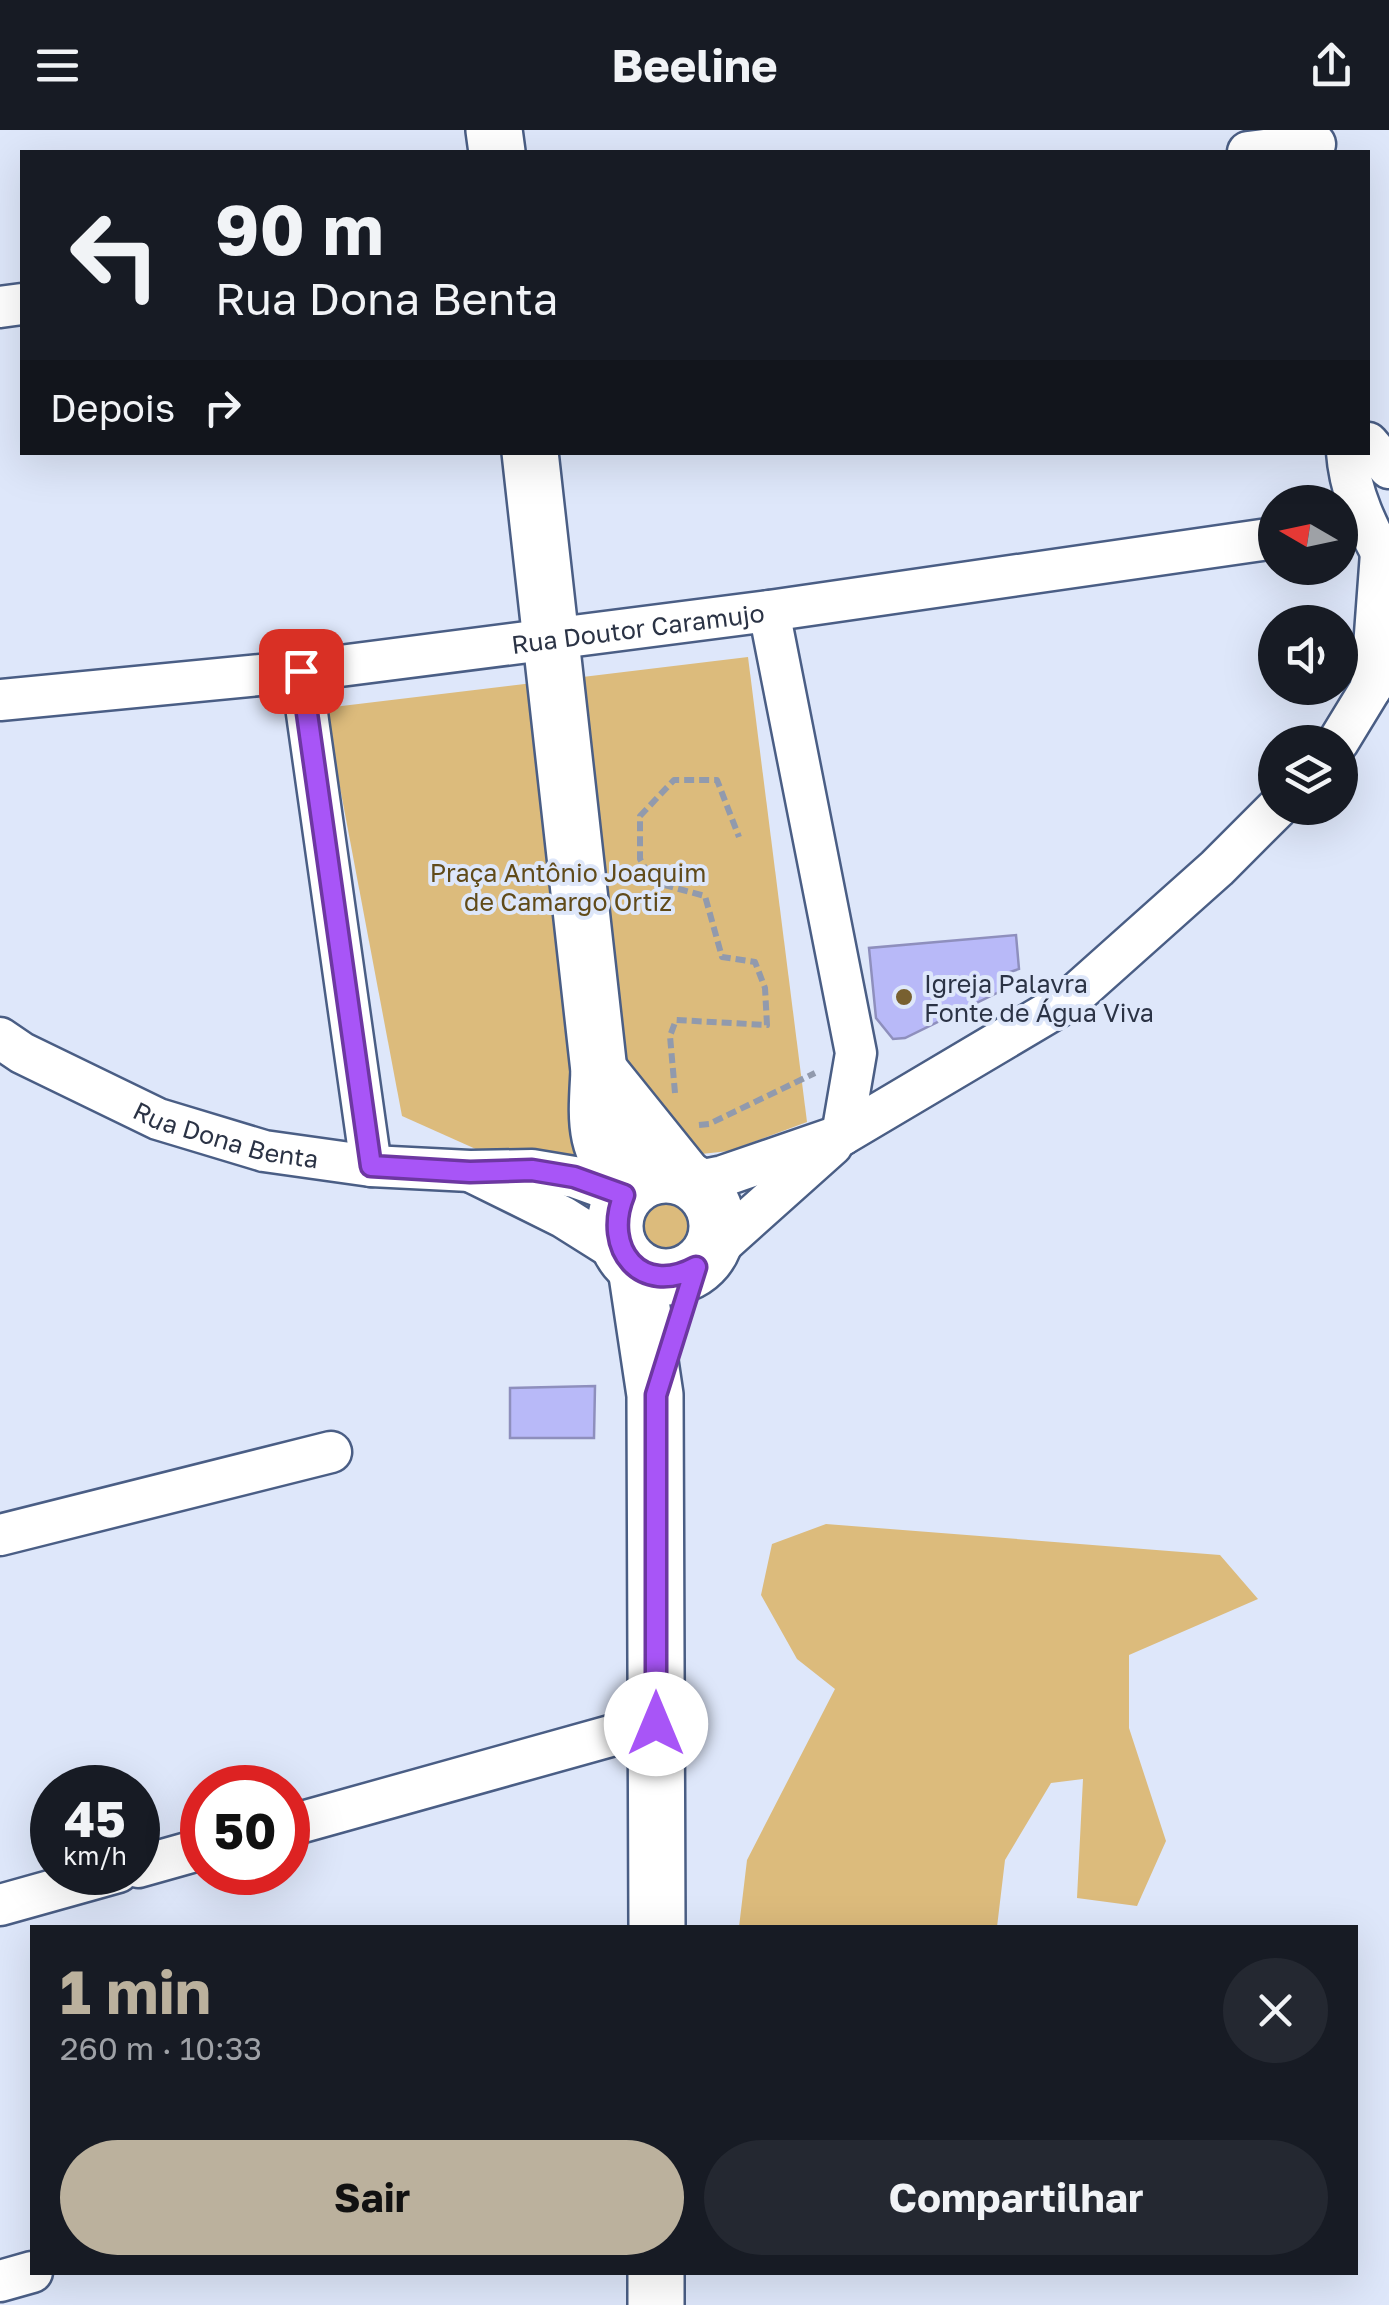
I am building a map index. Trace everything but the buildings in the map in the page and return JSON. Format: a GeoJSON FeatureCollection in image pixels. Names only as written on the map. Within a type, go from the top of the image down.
{"type":"FeatureCollection","features":[{"type":"Feature","properties":{"kind":"main road"},"geometry":{"type":"LineString","coordinates":[[530,455],[599,1071],[596,1126],[608,1164],[626,1193]]}},
{"type":"Feature","properties":{"kind":"main road"},"geometry":{"type":"LineString","coordinates":[[599,1071],[689,1180],[708,1197],[716,1216],[716,1237],[702,1261],[656,1395]]}},
{"type":"Feature","properties":{"kind":"main road"},"geometry":{"type":"LineString","coordinates":[[658,1925],[656,1395],[631,1262],[616,1237],[616,1215],[626,1193],[646,1179],[665,1174],[689,1180]]}},
{"type":"Feature","properties":{"kind":"main road","name":"Rua Dona Benta"},"geometry":{"type":"LineString","coordinates":[[631,1262],[650,1275],[666,1277],[682,1274],[702,1261]]}},
{"type":"Feature","properties":{"kind":"main road"},"geometry":{"type":"LineString","coordinates":[[656,2275],[656,2305]]}},
{"type":"Feature","properties":{"kind":"street"},"geometry":{"type":"LineString","coordinates":[[1261,150],[1315,142]]}},
{"type":"Feature","properties":{"kind":"street"},"geometry":{"type":"LineString","coordinates":[[1348,725],[1380,672],[1368,542],[1348,469],[1373,454]]}},
{"type":"Feature","properties":{"kind":"street","name":"Rua Doutor Caramujo"},"geometry":{"type":"LineString","coordinates":[[0,700],[301,671],[769,611],[1258,540]]}},
{"type":"Feature","properties":{"kind":"street"},"geometry":{"type":"LineString","coordinates":[[769,611],[856,1053],[842,1135]]}},
{"type":"Feature","properties":{"kind":"street"},"geometry":{"type":"LineString","coordinates":[[301,671],[371,1166]]}},
{"type":"Feature","properties":{"kind":"street"},"geometry":{"type":"LineString","coordinates":[[702,1261],[842,1135],[1068,1001],[1260,825]]}},
{"type":"Feature","properties":{"kind":"street","name":"Rua Dona Benta"},"geometry":{"type":"LineString","coordinates":[[0,1038],[22,1053],[158,1119],[264,1151],[371,1166],[470,1172],[532,1170],[574,1177],[626,1193]]}},
{"type":"Feature","properties":{"kind":"street"},"geometry":{"type":"LineString","coordinates":[[689,1180],[723,1176],[842,1135]]}},
{"type":"Feature","properties":{"kind":"street","name":"Rua Dona Benta"},"geometry":{"type":"LineString","coordinates":[[470,1172],[563,1217],[631,1262]]}},
{"type":"Feature","properties":{"kind":"street"},"geometry":{"type":"LineString","coordinates":[[0,1535],[332,1452]]}},
{"type":"Feature","properties":{"kind":"street"},"geometry":{"type":"LineString","coordinates":[[310,1820],[656,1724]]}},
{"type":"Feature","properties":{"kind":"street"},"geometry":{"type":"LineString","coordinates":[[0,1905],[36,1895]]}},
{"type":"Feature","properties":{"kind":"street"},"geometry":{"type":"LineString","coordinates":[[0,2281],[30,2273]]}},
{"type":"Feature","properties":{"kind":"path"},"geometry":{"type":"LineString","coordinates":[[680,1110],[670,1036],[676,1020],[767,1024],[765,988],[756,962],[722,957],[705,896],[654,882],[640,858],[640,816],[674,780],[717,780],[738,837]]}},
{"type":"Feature","properties":{"kind":"path"},"geometry":{"type":"LineString","coordinates":[[685,1125],[709,1124],[856,1053]]}},
{"type":"Feature","properties":{"kind":"green space","name":"Praça Antônio Joaquim de Camargo Ortiz"},"geometry":{"type":"Polygon","coordinates":[[[748,657],[807,1122],[729,1151],[582,1167],[478,1150],[402,1116],[325,708],[748,657]]]}},
{"type":"Feature","properties":{"kind":"green space"},"geometry":{"type":"Polygon","coordinates":[[[668,1195],[681,1197],[691,1205],[699,1215],[699,1241],[691,1251],[681,1259],[668,1261],[655,1259],[645,1251],[637,1241],[635,1228],[637,1215],[645,1205],[655,1197],[668,1195]]]}},
{"type":"Feature","properties":{"kind":"green space"},"geometry":{"type":"Polygon","coordinates":[[[826,1524],[1220,1555],[1258,1599],[1129,1655],[1129,1728],[1166,1841],[1137,1906],[1077,1898],[1083,1779],[1051,1783],[1005,1860],[997,1925],[739,1925],[747,1860],[835,1689],[797,1659],[761,1595],[772,1544],[826,1524]]]}},
{"type":"Feature","properties":{"kind":"place","name":"Igreja Palavra Fonte de Água Viva"},"geometry":{"type":"Point","coordinates":[904,997]}},
{"type":"Feature","properties":{"kind":"route"},"geometry":{"type":"LineString","coordinates":[[301,671],[371,1166],[470,1172],[532,1170],[574,1177],[624,1195],[616,1215],[616,1237],[636,1268],[666,1277],[696,1267],[656,1395],[656,1724]]}}]}
